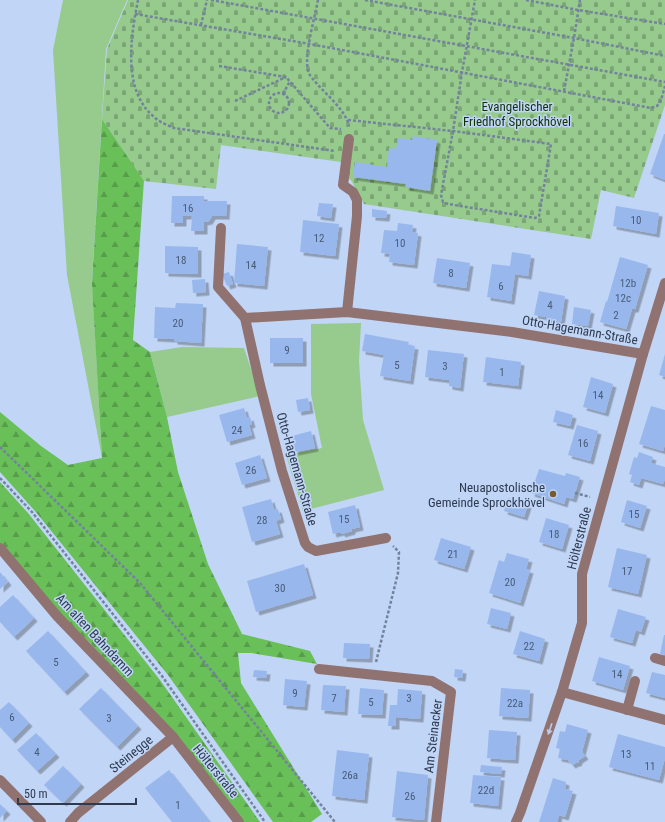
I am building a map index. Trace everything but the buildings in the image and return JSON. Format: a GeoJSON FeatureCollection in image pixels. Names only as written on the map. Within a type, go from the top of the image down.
{"type":"FeatureCollection","features":[{"type":"Feature","properties":{"kind":"street"},"geometry":{"type":"LineString","coordinates":[[347,312],[357,216],[357,200],[353,192],[343,185],[350,134]]}},
{"type":"Feature","properties":{"kind":"street","name":"Otto-Hagemann-Straße"},"geometry":{"type":"LineString","coordinates":[[221,228],[218,287],[245,318],[282,471],[305,543],[308,548],[316,551],[386,538]]}},
{"type":"Feature","properties":{"kind":"street","name":"Hölterstraße"},"geometry":{"type":"LineString","coordinates":[[516,822],[562,692],[582,623],[582,574],[643,354],[665,283]]}},
{"type":"Feature","properties":{"kind":"street","name":"Otto-Hagemann-Straße"},"geometry":{"type":"LineString","coordinates":[[245,318],[347,312],[512,332],[643,354]]}},
{"type":"Feature","properties":{"kind":"street","name":"Am alten Bahndamm"},"geometry":{"type":"LineString","coordinates":[[0,548],[57,616],[173,737]]}},
{"type":"Feature","properties":{"kind":"street","name":"Am Steinacker"},"geometry":{"type":"LineString","coordinates":[[319,669],[432,681],[451,692],[436,822]]}},
{"type":"Feature","properties":{"kind":"street"},"geometry":{"type":"LineString","coordinates":[[628,710],[635,681]]}},
{"type":"Feature","properties":{"kind":"street"},"geometry":{"type":"LineString","coordinates":[[562,692],[665,720]]}},
{"type":"Feature","properties":{"kind":"street","name":"Hölterstraße"},"geometry":{"type":"LineString","coordinates":[[173,737],[239,822]]}},
{"type":"Feature","properties":{"kind":"street","name":"Steinegge"},"geometry":{"type":"LineString","coordinates":[[70,822],[78,813],[173,737]]}},
{"type":"Feature","properties":{"kind":"street"},"geometry":{"type":"LineString","coordinates":[[0,780],[41,822]]}},
{"type":"Feature","properties":{"kind":"path"},"geometry":{"type":"LineString","coordinates":[[138,0],[133,31],[131,62],[136,90],[141,102],[147,110],[162,123],[174,128],[347,153]]}},
{"type":"Feature","properties":{"kind":"path"},"geometry":{"type":"LineString","coordinates":[[201,25],[207,0]]}},
{"type":"Feature","properties":{"kind":"path"},"geometry":{"type":"LineString","coordinates":[[211,0],[467,45],[665,82]]}},
{"type":"Feature","properties":{"kind":"path"},"geometry":{"type":"LineString","coordinates":[[219,66],[286,77],[330,128],[350,134],[348,120],[310,75],[308,69],[307,61],[318,0]]}},
{"type":"Feature","properties":{"kind":"path"},"geometry":{"type":"LineString","coordinates":[[365,0],[665,56]]}},
{"type":"Feature","properties":{"kind":"path"},"geometry":{"type":"LineString","coordinates":[[348,120],[453,131],[551,144],[539,216],[535,218],[443,202],[441,195],[453,131],[475,0]]}},
{"type":"Feature","properties":{"kind":"path"},"geometry":{"type":"LineString","coordinates":[[526,0],[665,24]]}},
{"type":"Feature","properties":{"kind":"path"},"geometry":{"type":"LineString","coordinates":[[564,91],[580,0]]}},
{"type":"Feature","properties":{"kind":"path"},"geometry":{"type":"LineString","coordinates":[[135,14],[310,44],[651,108],[657,106],[661,100],[665,86]]}},
{"type":"Feature","properties":{"kind":"path"},"geometry":{"type":"LineString","coordinates":[[235,101],[286,77]]}},
{"type":"Feature","properties":{"kind":"path"},"geometry":{"type":"LineString","coordinates":[[283,94],[290,80]]}},
{"type":"Feature","properties":{"kind":"path"},"geometry":{"type":"LineString","coordinates":[[276,94],[283,94],[288,100],[288,108],[281,113],[274,111],[269,104],[271,98],[276,94]]}},
{"type":"Feature","properties":{"kind":"path"},"geometry":{"type":"LineString","coordinates":[[0,447],[140,583],[335,822]]}},
{"type":"Feature","properties":{"kind":"path"},"geometry":{"type":"LineString","coordinates":[[0,478],[32,512],[162,676],[265,822]]}},
{"type":"Feature","properties":{"kind":"path"},"geometry":{"type":"LineString","coordinates":[[575,493],[587,497]]}},
{"type":"Feature","properties":{"kind":"path"},"geometry":{"type":"LineString","coordinates":[[376,675],[376,664],[398,573],[399,552],[386,538]]}},
{"type":"Feature","properties":{"kind":"green space"},"geometry":{"type":"Polygon","coordinates":[[[63,0],[127,0],[106,49],[92,282],[102,458],[67,275],[53,50],[63,0]]]}},
{"type":"Feature","properties":{"kind":"green space","name":"Evangelischer Friedhof Sprockhövel"},"geometry":{"type":"Polygon","coordinates":[[[128,0],[665,0],[665,105],[634,198],[601,190],[591,239],[364,204],[351,180],[347,178],[348,163],[221,145],[216,189],[144,181],[102,119],[107,49],[128,0]]]}},
{"type":"Feature","properties":{"kind":"green space"},"geometry":{"type":"Polygon","coordinates":[[[102,119],[144,180],[133,340],[150,352],[167,417],[178,472],[208,564],[242,634],[310,651],[317,664],[251,653],[238,653],[241,683],[322,814],[311,822],[273,822],[168,675],[35,511],[0,472],[0,412],[41,446],[68,465],[102,458],[92,284],[102,119]]]}},
{"type":"Feature","properties":{"kind":"green space"},"geometry":{"type":"Polygon","coordinates":[[[361,323],[359,361],[363,420],[384,490],[303,511],[286,455],[322,448],[311,394],[311,324],[361,323]]]}},
{"type":"Feature","properties":{"kind":"green space"},"geometry":{"type":"Polygon","coordinates":[[[182,347],[244,348],[260,396],[167,417],[150,352],[182,347]]]}},
{"type":"Feature","properties":{"kind":"green space"},"geometry":{"type":"Polygon","coordinates":[[[0,482],[28,513],[160,680],[260,822],[243,822],[170,732],[91,644],[43,598],[0,545],[0,482]]]}},
{"type":"Feature","properties":{"kind":"place","name":"Neuapostolische Gemeinde Sprockhövel"},"geometry":{"type":"Point","coordinates":[553,494]}}]}
